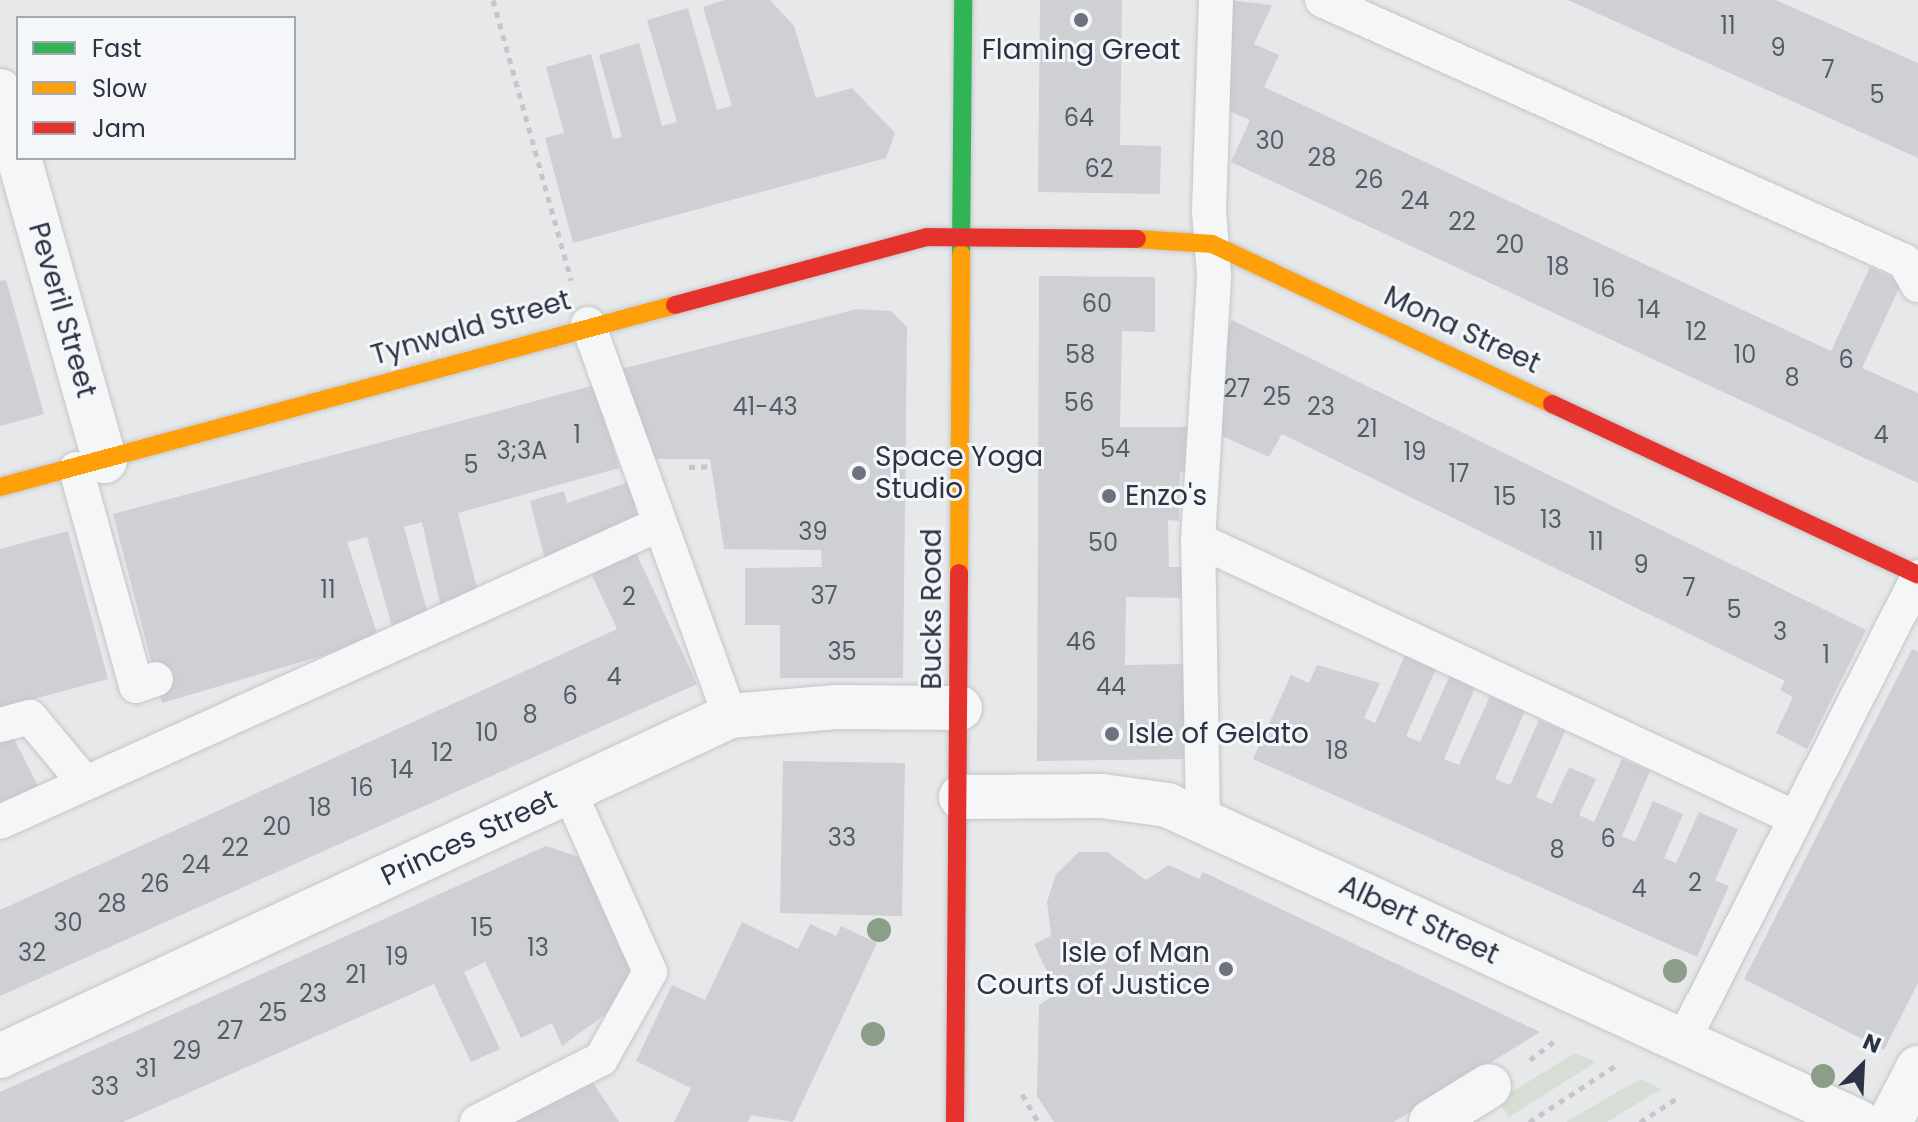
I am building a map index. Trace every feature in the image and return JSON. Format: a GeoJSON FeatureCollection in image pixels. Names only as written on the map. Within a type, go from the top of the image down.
{"type":"FeatureCollection","features":[{"type":"Feature","properties":{"kind":"street","name":"Bucks Road"},"geometry":{"type":"LineString","coordinates":[[955,1122],[961,797],[960,234],[963,0]]}},
{"type":"Feature","properties":{"kind":"street","name":"Peveril Street"},"geometry":{"type":"LineString","coordinates":[[0,91],[16,149]]}},
{"type":"Feature","properties":{"kind":"street","name":"Peveril Street"},"geometry":{"type":"LineString","coordinates":[[18,160],[17,217],[90,465]]}},
{"type":"Feature","properties":{"kind":"street","name":"Tynwald Street"},"geometry":{"type":"LineString","coordinates":[[0,487],[90,465],[588,324],[960,234]]}},
{"type":"Feature","properties":{"kind":"street","name":"Mona Street"},"geometry":{"type":"LineString","coordinates":[[960,234],[1212,244],[1918,576]]}},
{"type":"Feature","properties":{"kind":"street","name":"Princes Street"},"geometry":{"type":"LineString","coordinates":[[0,1056],[730,716],[837,707],[960,708]]}},
{"type":"Feature","properties":{"kind":"street","name":"Albert Street"},"geometry":{"type":"LineString","coordinates":[[961,797],[1144,799],[1203,821],[1859,1122]]}},
{"type":"Feature","properties":{"kind":"street"},"geometry":{"type":"LineString","coordinates":[[1890,1122],[1918,1068]]}},
{"type":"Feature","properties":{"kind":"street"},"geometry":{"type":"LineString","coordinates":[[1431,1122],[1489,1086]]}},
{"type":"Feature","properties":{"kind":"lane"},"geometry":{"type":"LineString","coordinates":[[1203,821],[1198,540],[1212,244],[1216,0]]}},
{"type":"Feature","properties":{"kind":"lane"},"geometry":{"type":"LineString","coordinates":[[1322,0],[1904,261],[1918,285]]}},
{"type":"Feature","properties":{"kind":"lane"},"geometry":{"type":"LineString","coordinates":[[588,324],[730,716]]}},
{"type":"Feature","properties":{"kind":"lane"},"geometry":{"type":"LineString","coordinates":[[90,465],[136,686],[156,679]]}},
{"type":"Feature","properties":{"kind":"lane"},"geometry":{"type":"LineString","coordinates":[[0,822],[660,524]]}},
{"type":"Feature","properties":{"kind":"lane"},"geometry":{"type":"LineString","coordinates":[[1198,540],[1791,816]]}},
{"type":"Feature","properties":{"kind":"lane"},"geometry":{"type":"LineString","coordinates":[[1682,1043],[1791,816],[1918,576]]}},
{"type":"Feature","properties":{"kind":"lane"},"geometry":{"type":"LineString","coordinates":[[0,725],[30,717],[85,783]]}},
{"type":"Feature","properties":{"kind":"lane"},"geometry":{"type":"LineString","coordinates":[[477,1122],[601,1059],[650,972],[569,791]]}},
{"type":"Feature","properties":{"kind":"path"},"geometry":{"type":"LineString","coordinates":[[493,0],[588,324]]}},
{"type":"Feature","properties":{"kind":"path"},"geometry":{"type":"LineString","coordinates":[[1529,1122],[1614,1068]]}},
{"type":"Feature","properties":{"kind":"path"},"geometry":{"type":"LineString","coordinates":[[1022,1094],[1038,1122]]}},
{"type":"Feature","properties":{"kind":"path"},"geometry":{"type":"LineString","coordinates":[[1640,1122],[1682,1095]]}},
{"type":"Feature","properties":{"kind":"shaded area"},"geometry":{"type":"Polygon","coordinates":[[[1575,1053],[1596,1062],[1509,1117],[1498,1100],[1575,1053]]]}},
{"type":"Feature","properties":{"kind":"shaded area"},"geometry":{"type":"Polygon","coordinates":[[[1640,1079],[1661,1089],[1607,1122],[1566,1122],[1640,1079]]]}},
{"type":"Feature","properties":{"kind":"building"},"geometry":{"type":"Polygon","coordinates":[[[725,0],[770,0],[794,26],[816,98],[852,88],[895,133],[886,158],[573,243],[545,138],[564,133],[546,67],[591,54],[613,139],[622,137],[599,55],[639,43],[662,126],[677,122],[647,20],[688,8],[717,110],[732,106],[703,7],[725,0]]]}},
{"type":"Feature","properties":{"kind":"building"},"geometry":{"type":"Polygon","coordinates":[[[1040,0],[1122,0],[1120,145],[1161,146],[1160,194],[1038,192],[1040,0]]]}},
{"type":"Feature","properties":{"kind":"building"},"geometry":{"type":"Polygon","coordinates":[[[1229,0],[1272,5],[1254,44],[1279,55],[1264,87],[1831,351],[1870,267],[1902,282],[1862,368],[1918,393],[1918,483],[1231,162],[1250,120],[1224,109],[1229,0]]]}},
{"type":"Feature","properties":{"kind":"building"},"geometry":{"type":"Polygon","coordinates":[[[1568,0],[1776,0],[1918,63],[1918,158],[1568,0]]]}},
{"type":"Feature","properties":{"kind":"building"},"geometry":{"type":"Polygon","coordinates":[[[1039,276],[1155,277],[1155,332],[1122,331],[1120,427],[1191,427],[1191,473],[1180,472],[1179,521],[1168,520],[1169,567],[1188,567],[1187,598],[1126,597],[1125,665],[1186,664],[1188,759],[1037,761],[1039,276]]]}},
{"type":"Feature","properties":{"kind":"building"},"geometry":{"type":"Polygon","coordinates":[[[6,280],[44,414],[0,426],[0,281],[6,280]]]}},
{"type":"Feature","properties":{"kind":"building"},"geometry":{"type":"Polygon","coordinates":[[[857,309],[891,311],[907,327],[903,678],[780,678],[780,625],[745,625],[745,568],[822,567],[821,550],[724,549],[710,459],[642,459],[613,371],[857,309]]]}},
{"type":"Feature","properties":{"kind":"building"},"geometry":{"type":"Polygon","coordinates":[[[1232,320],[1866,630],[1807,749],[1776,733],[1793,697],[1780,690],[1785,681],[1282,434],[1269,457],[1213,432],[1218,346],[1232,320]]]}},
{"type":"Feature","properties":{"kind":"building"},"geometry":{"type":"Polygon","coordinates":[[[595,385],[619,468],[458,513],[477,588],[441,608],[422,522],[404,527],[428,614],[393,630],[367,537],[347,542],[379,639],[162,703],[113,514],[595,385]]]}},
{"type":"Feature","properties":{"kind":"building"},"geometry":{"type":"Polygon","coordinates":[[[629,482],[638,517],[545,560],[530,501],[564,491],[567,503],[629,482]]]}},
{"type":"Feature","properties":{"kind":"building"},"geometry":{"type":"Polygon","coordinates":[[[68,531],[108,679],[0,708],[0,549],[68,531]]]}},
{"type":"Feature","properties":{"kind":"building"},"geometry":{"type":"Polygon","coordinates":[[[632,544],[697,684],[0,996],[0,910],[617,629],[587,565],[632,544]]]}},
{"type":"Feature","properties":{"kind":"building"},"geometry":{"type":"Polygon","coordinates":[[[1912,649],[1918,652],[1918,983],[1884,1050],[1744,979],[1912,649]]]}},
{"type":"Feature","properties":{"kind":"building"},"geometry":{"type":"Polygon","coordinates":[[[1406,653],[1437,667],[1406,736],[1420,742],[1450,675],[1476,686],[1444,759],[1459,765],[1490,696],[1525,711],[1495,779],[1510,785],[1539,720],[1565,731],[1536,797],[1552,804],[1569,767],[1596,779],[1579,815],[1594,822],[1622,759],[1650,771],[1622,836],[1635,842],[1653,801],[1683,814],[1664,858],[1676,863],[1699,812],[1738,829],[1715,880],[1729,886],[1697,957],[1253,759],[1291,675],[1309,683],[1317,665],[1380,683],[1364,718],[1375,723],[1406,653]]]}},
{"type":"Feature","properties":{"kind":"building"},"geometry":{"type":"Polygon","coordinates":[[[13,737],[38,786],[0,804],[0,741],[13,737]]]}},
{"type":"Feature","properties":{"kind":"building"},"geometry":{"type":"Polygon","coordinates":[[[783,761],[905,763],[902,916],[780,913],[783,761]]]}},
{"type":"Feature","properties":{"kind":"building"},"geometry":{"type":"Polygon","coordinates":[[[546,846],[579,857],[632,969],[625,1000],[562,1046],[552,1023],[521,1038],[485,962],[464,972],[500,1049],[471,1062],[434,984],[123,1122],[0,1122],[0,1092],[546,846]]]}},
{"type":"Feature","properties":{"kind":"building","name":"Isle of Man Courts of Justice"},"geometry":{"type":"Polygon","coordinates":[[[1079,852],[1107,852],[1146,880],[1169,865],[1199,879],[1203,872],[1540,1032],[1394,1122],[1054,1122],[1037,1096],[1039,1005],[1057,993],[1034,944],[1051,936],[1047,902],[1056,874],[1079,852]]]}},
{"type":"Feature","properties":{"kind":"building"},"geometry":{"type":"Polygon","coordinates":[[[742,922],[798,949],[810,924],[836,936],[841,926],[877,943],[793,1122],[751,1115],[748,1122],[674,1122],[691,1088],[636,1061],[672,985],[705,1000],[742,922]]]}},
{"type":"Feature","properties":{"kind":"building"},"geometry":{"type":"Polygon","coordinates":[[[592,1081],[619,1122],[516,1122],[592,1081]]]}},
{"type":"Feature","properties":{"kind":"traffic: fast"},"geometry":{"type":"LineString","coordinates":[[961,254],[963,0]]}},
{"type":"Feature","properties":{"kind":"traffic: slow"},"geometry":{"type":"LineString","coordinates":[[1137,239],[1212,244],[1552,404]]}},
{"type":"Feature","properties":{"kind":"traffic: slow"},"geometry":{"type":"LineString","coordinates":[[959,573],[961,254]]}},
{"type":"Feature","properties":{"kind":"traffic: slow"},"geometry":{"type":"LineString","coordinates":[[0,487],[675,305]]}},
{"type":"Feature","properties":{"kind":"traffic: jam"},"geometry":{"type":"LineString","coordinates":[[675,305],[927,237],[1137,239]]}},
{"type":"Feature","properties":{"kind":"traffic: jam"},"geometry":{"type":"LineString","coordinates":[[1552,404],[1918,575]]}},
{"type":"Feature","properties":{"kind":"traffic: jam"},"geometry":{"type":"LineString","coordinates":[[955,1122],[959,573]]}},
{"type":"Feature","properties":{"kind":"place","name":"Flaming Great"},"geometry":{"type":"Point","coordinates":[1081,20]}},
{"type":"Feature","properties":{"kind":"place","name":"Space Yoga Studio"},"geometry":{"type":"Point","coordinates":[859,473]}},
{"type":"Feature","properties":{"kind":"place","name":"Enzo's"},"geometry":{"type":"Point","coordinates":[1109,496]}},
{"type":"Feature","properties":{"kind":"place","name":"Isle of Gelato"},"geometry":{"type":"Point","coordinates":[1112,734]}},
{"type":"Feature","properties":{"kind":"place","name":"Isle of Man Courts of Justice"},"geometry":{"type":"Point","coordinates":[1226,969]}}]}
